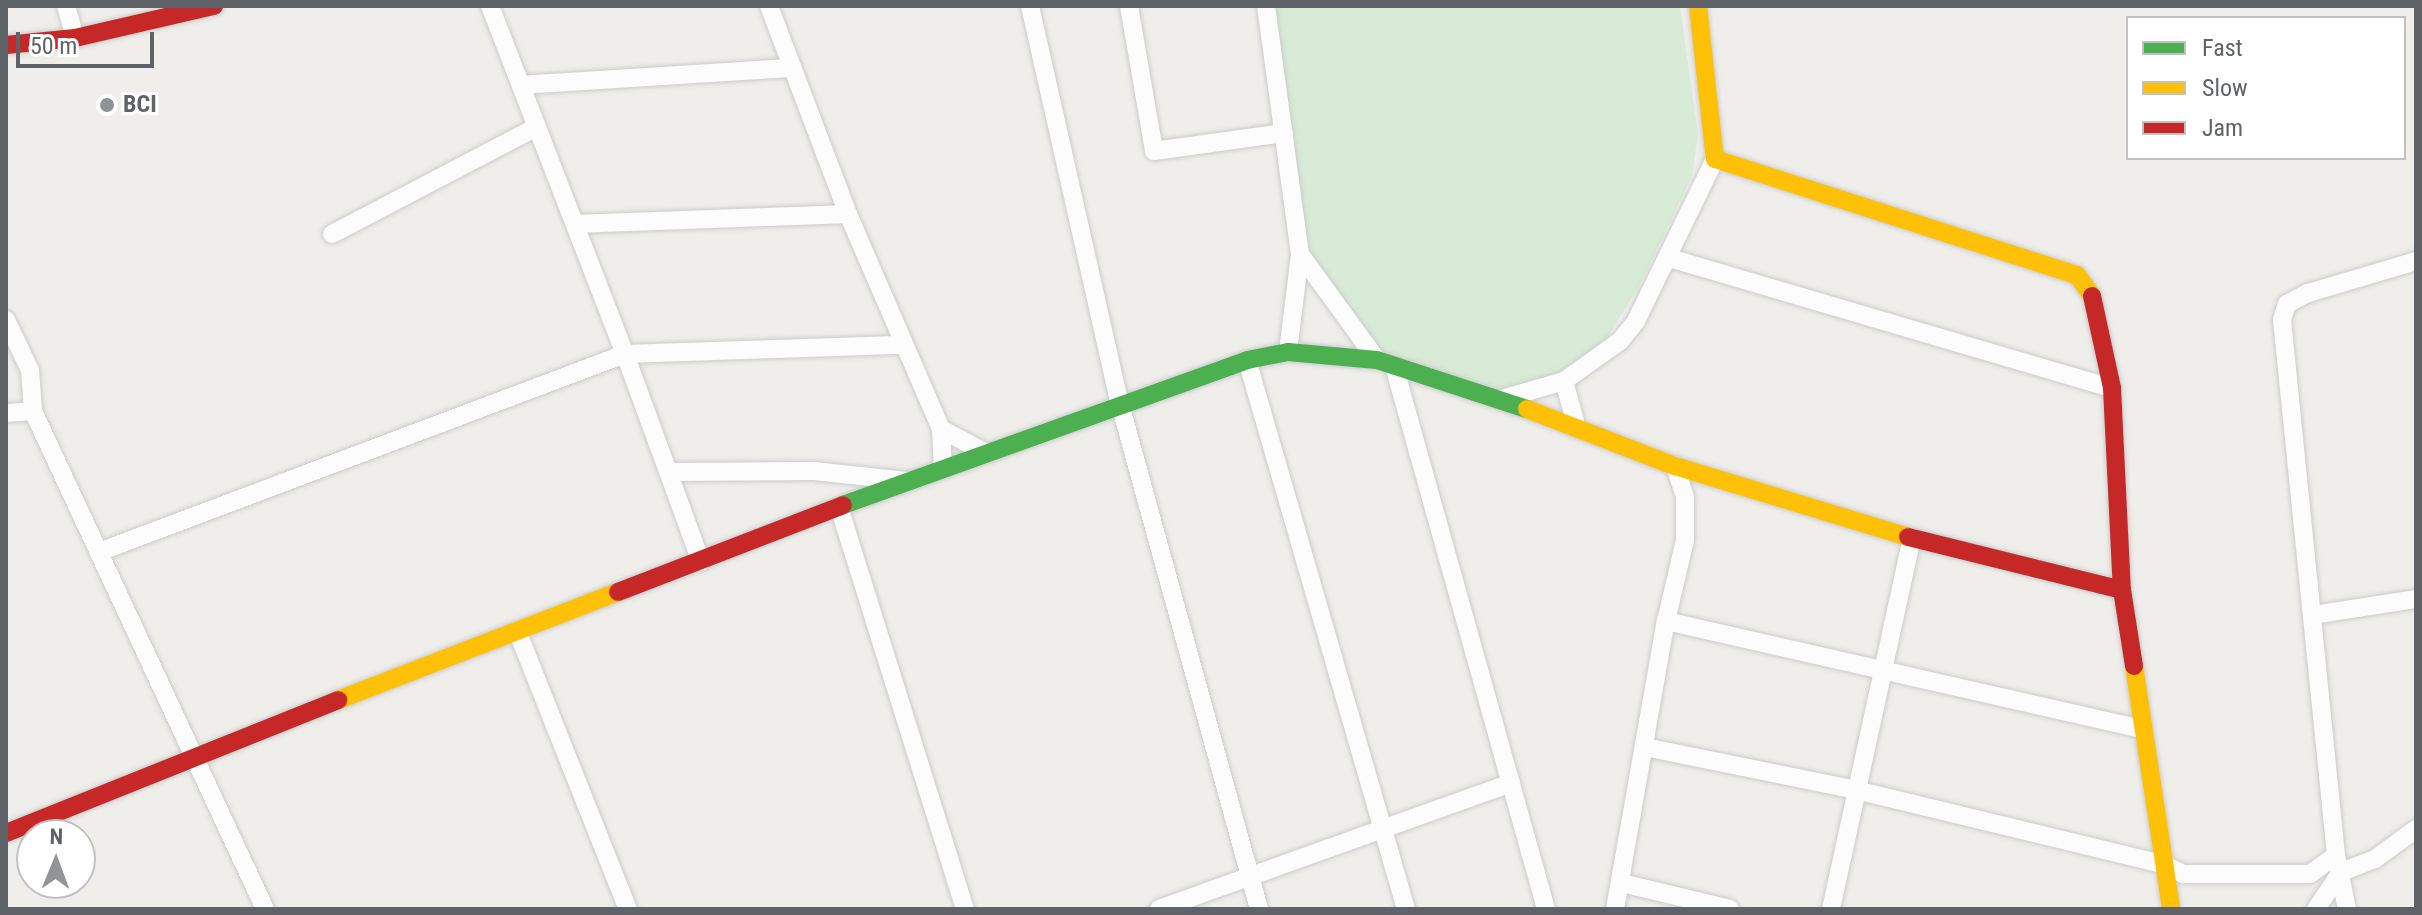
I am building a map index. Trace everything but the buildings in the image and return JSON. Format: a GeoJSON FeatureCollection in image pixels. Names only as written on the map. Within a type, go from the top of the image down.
{"type":"FeatureCollection","features":[{"type":"Feature","properties":{"kind":"main road"},"geometry":{"type":"LineString","coordinates":[[6,45],[75,38],[214,6]]}},
{"type":"Feature","properties":{"kind":"main road"},"geometry":{"type":"LineString","coordinates":[[1698,6],[1715,159],[2077,275],[2089,288],[2097,307],[2112,388],[2122,590],[2171,909]]}},
{"type":"Feature","properties":{"kind":"main road"},"geometry":{"type":"LineString","coordinates":[[6,833],[196,755],[839,507],[1247,360],[1288,352],[1385,363],[1576,425],[1675,466],[1912,538],[2122,590]]}},
{"type":"Feature","properties":{"kind":"street"},"geometry":{"type":"LineString","coordinates":[[66,6],[75,38]]}},
{"type":"Feature","properties":{"kind":"street"},"geometry":{"type":"LineString","coordinates":[[490,6],[625,354],[701,562]]}},
{"type":"Feature","properties":{"kind":"street"},"geometry":{"type":"LineString","coordinates":[[769,6],[848,214],[902,345],[941,429],[943,469]]}},
{"type":"Feature","properties":{"kind":"street"},"geometry":{"type":"LineString","coordinates":[[1030,6],[1120,404],[1259,909]]}},
{"type":"Feature","properties":{"kind":"street"},"geometry":{"type":"LineString","coordinates":[[1129,6],[1154,151],[1284,133]]}},
{"type":"Feature","properties":{"kind":"street"},"geometry":{"type":"LineString","coordinates":[[1266,6],[1300,254],[1288,352]]}},
{"type":"Feature","properties":{"kind":"street"},"geometry":{"type":"LineString","coordinates":[[521,85],[792,68]]}},
{"type":"Feature","properties":{"kind":"street"},"geometry":{"type":"LineString","coordinates":[[332,234],[537,127]]}},
{"type":"Feature","properties":{"kind":"street"},"geometry":{"type":"LineString","coordinates":[[1502,399],[1564,381],[1620,341],[1636,321],[1669,258],[1715,159]]}},
{"type":"Feature","properties":{"kind":"street"},"geometry":{"type":"LineString","coordinates":[[575,224],[848,214]]}},
{"type":"Feature","properties":{"kind":"street"},"geometry":{"type":"LineString","coordinates":[[1300,254],[1385,363],[1546,909]]}},
{"type":"Feature","properties":{"kind":"street"},"geometry":{"type":"LineString","coordinates":[[1669,258],[2112,388]]}},
{"type":"Feature","properties":{"kind":"street"},"geometry":{"type":"LineString","coordinates":[[2347,909],[2338,864],[2282,320],[2287,304],[2308,293],[2416,261]]}},
{"type":"Feature","properties":{"kind":"street"},"geometry":{"type":"LineString","coordinates":[[6,320],[30,370],[33,411],[196,755],[265,909]]}},
{"type":"Feature","properties":{"kind":"street"},"geometry":{"type":"LineString","coordinates":[[99,552],[625,354],[902,345]]}},
{"type":"Feature","properties":{"kind":"street"},"geometry":{"type":"LineString","coordinates":[[1247,360],[1406,909]]}},
{"type":"Feature","properties":{"kind":"street"},"geometry":{"type":"LineString","coordinates":[[1564,381],[1576,425]]}},
{"type":"Feature","properties":{"kind":"street"},"geometry":{"type":"LineString","coordinates":[[6,413],[33,411]]}},
{"type":"Feature","properties":{"kind":"street"},"geometry":{"type":"LineString","coordinates":[[941,429],[986,453]]}},
{"type":"Feature","properties":{"kind":"street"},"geometry":{"type":"LineString","coordinates":[[1615,909],[1666,621],[1688,518],[1675,466]]}},
{"type":"Feature","properties":{"kind":"street"},"geometry":{"type":"LineString","coordinates":[[668,472],[814,471],[909,481]]}},
{"type":"Feature","properties":{"kind":"street"},"geometry":{"type":"LineString","coordinates":[[839,507],[965,909]]}},
{"type":"Feature","properties":{"kind":"street"},"geometry":{"type":"LineString","coordinates":[[1831,909],[1912,538]]}},
{"type":"Feature","properties":{"kind":"street"},"geometry":{"type":"LineString","coordinates":[[2313,615],[2416,599]]}},
{"type":"Feature","properties":{"kind":"street"},"geometry":{"type":"LineString","coordinates":[[1666,621],[2143,729]]}},
{"type":"Feature","properties":{"kind":"street"},"geometry":{"type":"LineString","coordinates":[[518,633],[628,909]]}},
{"type":"Feature","properties":{"kind":"street"},"geometry":{"type":"LineString","coordinates":[[1645,747],[1856,790],[2162,864],[2183,874],[2310,874],[2338,864],[2375,859],[2416,829]]}},
{"type":"Feature","properties":{"kind":"street"},"geometry":{"type":"LineString","coordinates":[[1159,909],[1385,831],[1511,783]]}},
{"type":"Feature","properties":{"kind":"street"},"geometry":{"type":"LineString","coordinates":[[2316,909],[2338,864]]}},
{"type":"Feature","properties":{"kind":"street"},"geometry":{"type":"LineString","coordinates":[[1622,883],[1730,909]]}},
{"type":"Feature","properties":{"kind":"green space"},"geometry":{"type":"Polygon","coordinates":[[[1272,6],[1680,6],[1698,134],[1692,176],[1642,281],[1601,348],[1536,384],[1499,391],[1382,353],[1306,252],[1272,6]]]}},
{"type":"Feature","properties":{"kind":"traffic: fast"},"geometry":{"type":"LineString","coordinates":[[843,505],[1247,360],[1288,352],[1377,360],[1527,409]]}},
{"type":"Feature","properties":{"kind":"traffic: slow"},"geometry":{"type":"LineString","coordinates":[[1698,6],[1715,159],[2077,275],[2092,296]]}},
{"type":"Feature","properties":{"kind":"traffic: slow"},"geometry":{"type":"LineString","coordinates":[[1527,409],[1675,466],[1908,537]]}},
{"type":"Feature","properties":{"kind":"traffic: slow"},"geometry":{"type":"LineString","coordinates":[[338,700],[618,592]]}},
{"type":"Feature","properties":{"kind":"traffic: slow"},"geometry":{"type":"LineString","coordinates":[[2134,666],[2171,909]]}},
{"type":"Feature","properties":{"kind":"traffic: jam"},"geometry":{"type":"LineString","coordinates":[[6,45],[75,38],[214,6]]}},
{"type":"Feature","properties":{"kind":"traffic: jam"},"geometry":{"type":"LineString","coordinates":[[2092,296],[2112,388],[2122,590],[2134,666]]}},
{"type":"Feature","properties":{"kind":"traffic: jam"},"geometry":{"type":"LineString","coordinates":[[618,592],[843,505]]}},
{"type":"Feature","properties":{"kind":"traffic: jam"},"geometry":{"type":"LineString","coordinates":[[1908,537],[2122,590]]}},
{"type":"Feature","properties":{"kind":"traffic: jam"},"geometry":{"type":"LineString","coordinates":[[6,833],[338,700]]}},
{"type":"Feature","properties":{"kind":"place","name":"BCI"},"geometry":{"type":"Point","coordinates":[107,105]}}]}
